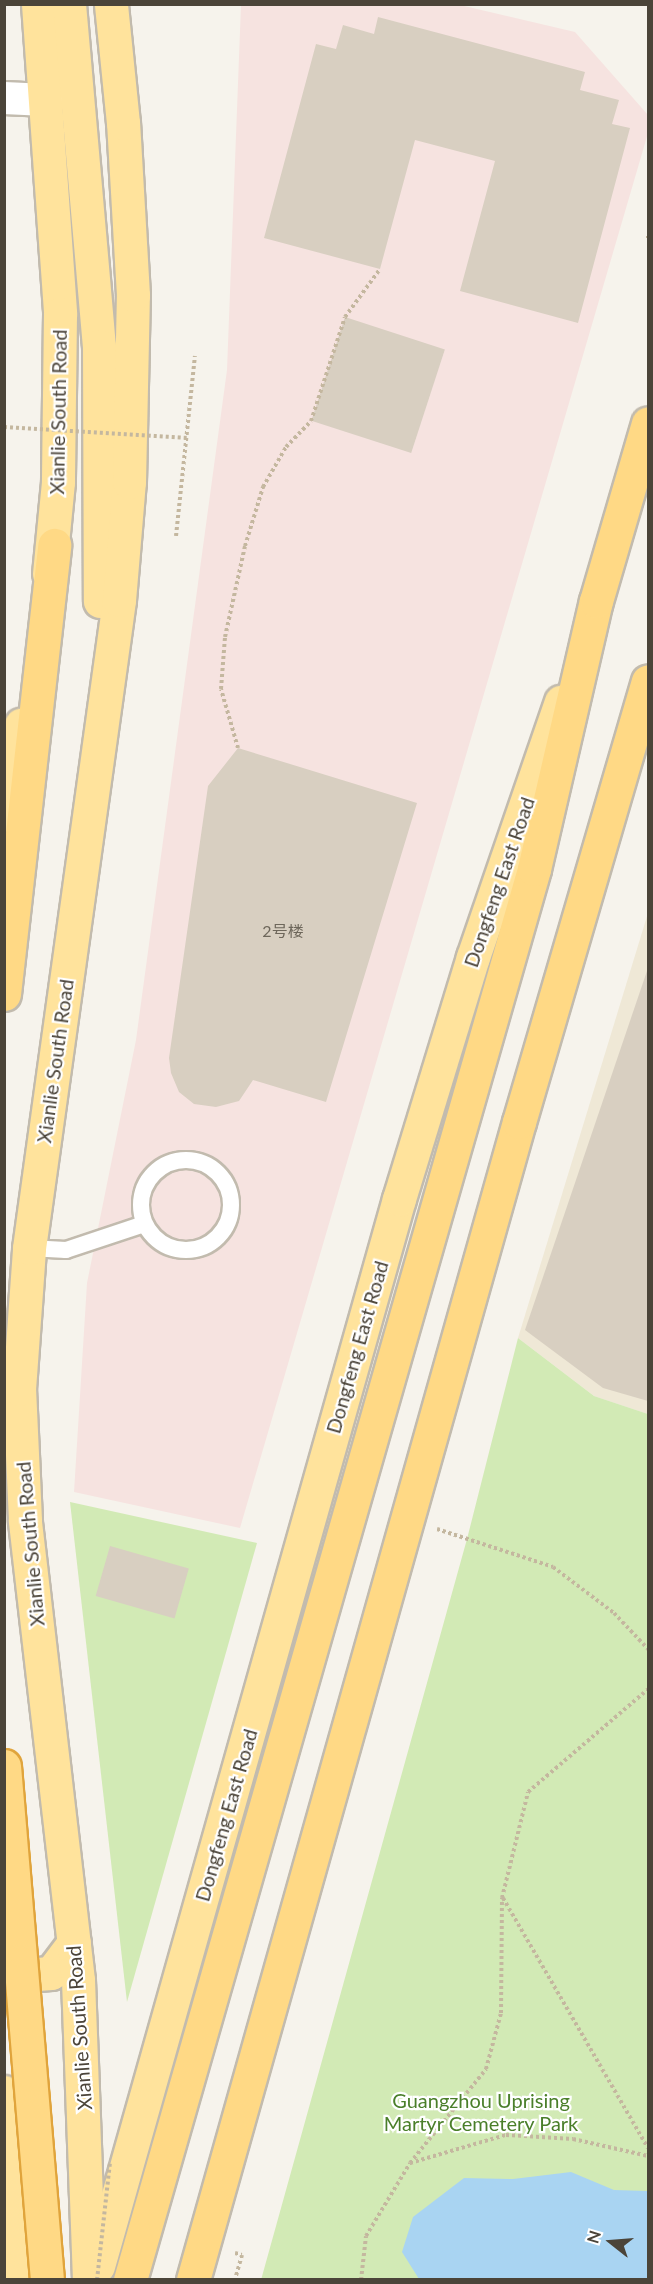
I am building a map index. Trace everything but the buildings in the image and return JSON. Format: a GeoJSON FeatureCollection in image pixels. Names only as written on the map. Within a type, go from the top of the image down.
{"type":"FeatureCollection","features":[{"type":"Feature","properties":{"kind":"highway","name":"Dongfeng East Road"},"geometry":{"type":"LineString","coordinates":[[596,601],[648,423]]}},
{"type":"Feature","properties":{"kind":"highway"},"geometry":{"type":"LineString","coordinates":[[4,994],[54,545]]}},
{"type":"Feature","properties":{"kind":"highway"},"geometry":{"type":"LineString","coordinates":[[130,2280],[388,1371],[534,869],[596,601]]}},
{"type":"Feature","properties":{"kind":"highway"},"geometry":{"type":"LineString","coordinates":[[193,2280],[519,1122],[648,682]]}},
{"type":"Feature","properties":{"kind":"highway"},"geometry":{"type":"LineString","coordinates":[[4,1766],[47,2280]]}},
{"type":"Feature","properties":{"kind":"main road","name":"Xianlie South Road"},"geometry":{"type":"LineString","coordinates":[[4,815],[9,759],[54,545],[60,314],[38,4]]}},
{"type":"Feature","properties":{"kind":"main road","name":"Xianlie South Road"},"geometry":{"type":"LineString","coordinates":[[69,4],[99,346],[100,740]]}},
{"type":"Feature","properties":{"kind":"main road","name":"Xianlie South Road"},"geometry":{"type":"LineString","coordinates":[[89,2280],[83,2066],[74,1943],[26,1520],[19,1389],[29,1248],[119,600],[133,384],[130,215],[111,4]]}},
{"type":"Feature","properties":{"kind":"main road","name":"Dongfeng East Road"},"geometry":{"type":"LineString","coordinates":[[96,2280],[399,1199],[473,957],[596,601]]}},
{"type":"Feature","properties":{"kind":"main road"},"geometry":{"type":"LineString","coordinates":[[4,1971],[9,1976],[51,1973],[74,1943]]}},
{"type":"Feature","properties":{"kind":"main road"},"geometry":{"type":"LineString","coordinates":[[4,2092],[21,2280]]}},
{"type":"Feature","properties":{"kind":"street"},"geometry":{"type":"LineString","coordinates":[[4,98],[46,100]]}},
{"type":"Feature","properties":{"kind":"lane"},"geometry":{"type":"LineString","coordinates":[[179,1159],[200,1161],[219,1172],[230,1191],[231,1213],[223,1233],[208,1245],[190,1251],[172,1249],[155,1240],[144,1224],[140,1206],[145,1185],[159,1168],[179,1159]]}},
{"type":"Feature","properties":{"kind":"lane"},"geometry":{"type":"LineString","coordinates":[[29,1248],[66,1250],[144,1224]]}},
{"type":"Feature","properties":{"kind":"path"},"geometry":{"type":"LineString","coordinates":[[238,748],[220,689],[225,637],[245,546],[262,487],[286,447],[311,421],[345,317],[380,269]]}},
{"type":"Feature","properties":{"kind":"path"},"geometry":{"type":"LineString","coordinates":[[176,536],[189,438],[195,356]]}},
{"type":"Feature","properties":{"kind":"path"},"geometry":{"type":"LineString","coordinates":[[4,427],[189,438]]}},
{"type":"Feature","properties":{"kind":"path"},"geometry":{"type":"LineString","coordinates":[[434,1528],[553,1567],[614,1613],[648,1649]]}},
{"type":"Feature","properties":{"kind":"path"},"geometry":{"type":"LineString","coordinates":[[361,2280],[366,2236],[410,2163],[486,2069],[501,2013],[502,1898],[528,1792],[648,1689]]}},
{"type":"Feature","properties":{"kind":"path"},"geometry":{"type":"LineString","coordinates":[[502,1898],[648,2148]]}},
{"type":"Feature","properties":{"kind":"path"},"geometry":{"type":"LineString","coordinates":[[410,2163],[506,2135],[573,2139],[648,2156]]}},
{"type":"Feature","properties":{"kind":"path"},"geometry":{"type":"LineString","coordinates":[[96,2280],[110,2163]]}},
{"type":"Feature","properties":{"kind":"path"},"geometry":{"type":"LineString","coordinates":[[235,2280],[242,2255]]}},
{"type":"Feature","properties":{"kind":"shaded area"},"geometry":{"type":"Polygon","coordinates":[[[241,5],[460,5],[575,32],[648,115],[648,133],[240,1528],[74,1492],[87,1283],[136,1040],[227,370],[241,5]]]}},
{"type":"Feature","properties":{"kind":"shaded area"},"geometry":{"type":"Polygon","coordinates":[[[648,913],[648,1414],[594,1396],[518,1338],[648,913]]]}},
{"type":"Feature","properties":{"kind":"green space","name":"Guangzhou Uprising Martyr Cemetery Park"},"geometry":{"type":"Polygon","coordinates":[[[518,1338],[594,1396],[648,1414],[648,2279],[261,2280],[467,1539],[518,1338]]]}},
{"type":"Feature","properties":{"kind":"green space"},"geometry":{"type":"Polygon","coordinates":[[[70,1502],[257,1543],[127,2002],[70,1502]]]}},
{"type":"Feature","properties":{"kind":"water"},"geometry":{"type":"Polygon","coordinates":[[[571,2172],[614,2190],[648,2191],[648,2279],[419,2279],[402,2252],[413,2217],[464,2178],[513,2179],[571,2172]]]}}]}
